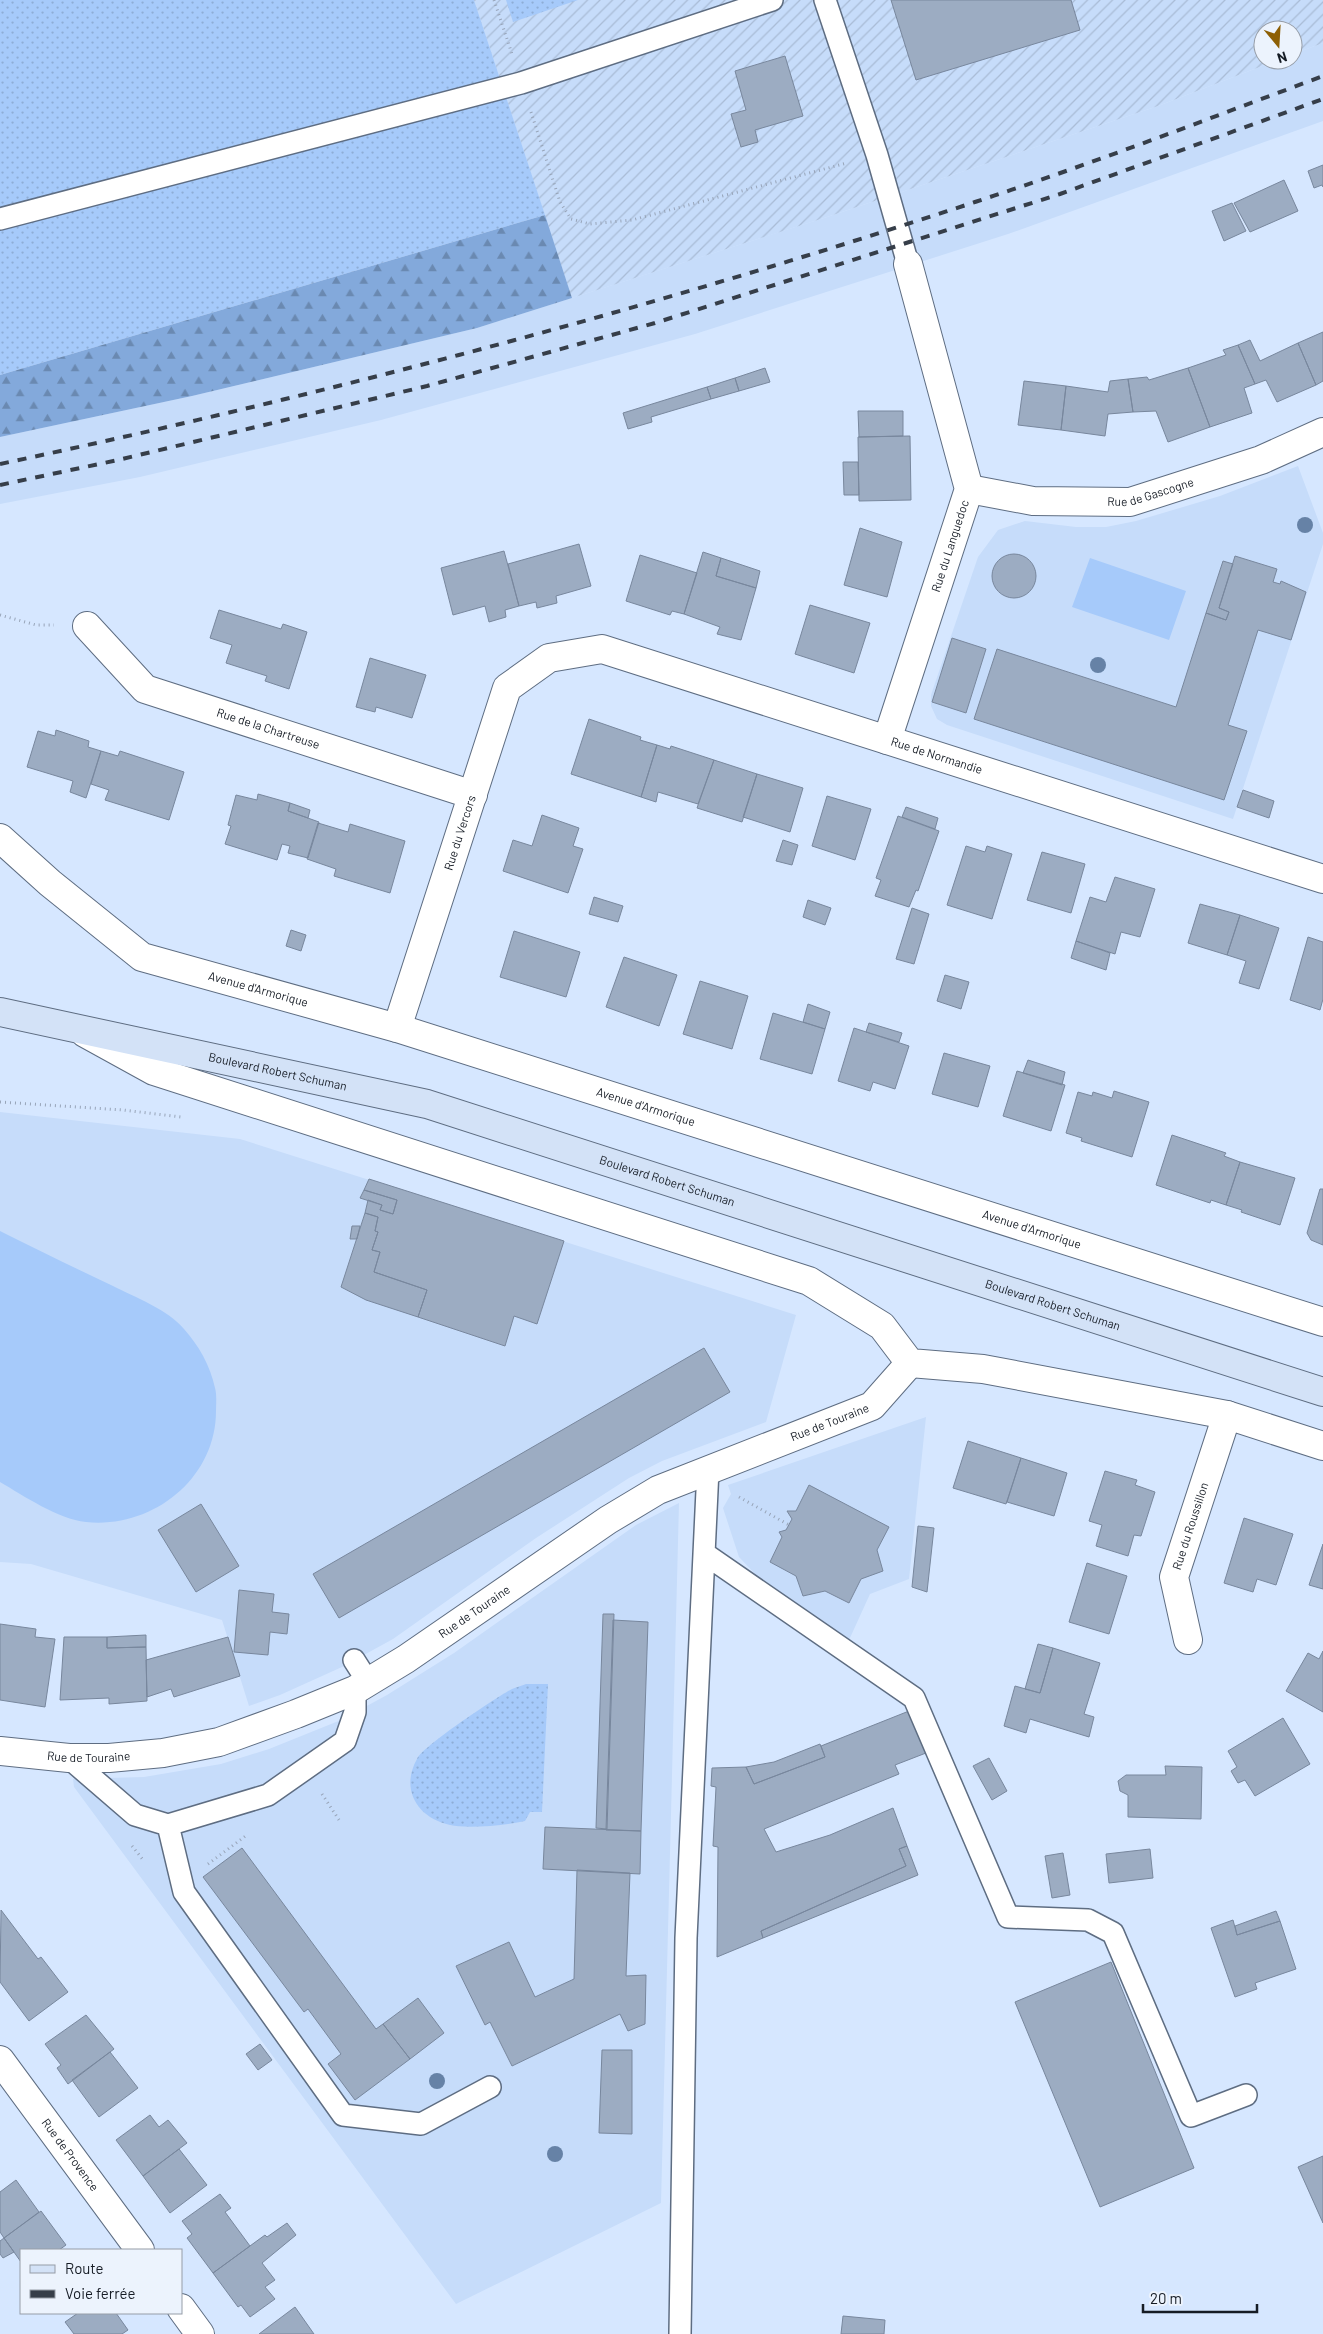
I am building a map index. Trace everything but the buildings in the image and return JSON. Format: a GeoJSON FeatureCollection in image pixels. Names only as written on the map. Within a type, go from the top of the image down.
{"type":"FeatureCollection","features":[{"type":"Feature","properties":{"kind":"main road","name":"Boulevard Robert Schuman"},"geometry":{"type":"LineString","coordinates":[[0,1012],[427,1104],[1323,1392]]}},
{"type":"Feature","properties":{"kind":"street","name":"Rue du Languedoc"},"geometry":{"type":"LineString","coordinates":[[887,740],[969,489],[908,264]]}},
{"type":"Feature","properties":{"kind":"street","name":"Rue de Gascogne"},"geometry":{"type":"LineString","coordinates":[[969,489],[1032,501],[1130,502],[1261,460],[1323,432]]}},
{"type":"Feature","properties":{"kind":"street","name":"Rue de la Chartreuse"},"geometry":{"type":"LineString","coordinates":[[88,626],[145,689],[473,795]]}},
{"type":"Feature","properties":{"kind":"street","name":"Rue de Normandie"},"geometry":{"type":"LineString","coordinates":[[549,658],[602,648],[1323,879]]}},
{"type":"Feature","properties":{"kind":"street","name":"Rue du Vercors"},"geometry":{"type":"LineString","coordinates":[[397,1028],[507,688],[549,658]]}},
{"type":"Feature","properties":{"kind":"street","name":"Avenue d'Armorique"},"geometry":{"type":"LineString","coordinates":[[0,838],[50,883],[142,957],[397,1028],[1323,1322]]}},
{"type":"Feature","properties":{"kind":"street"},"geometry":{"type":"LineString","coordinates":[[77,1030],[154,1071],[809,1280],[882,1326],[910,1362],[983,1369],[1227,1415],[1323,1446]]}},
{"type":"Feature","properties":{"kind":"street","name":"Rue de Touraine"},"geometry":{"type":"LineString","coordinates":[[0,1751],[69,1758],[109,1758],[154,1754],[219,1742],[296,1714],[359,1677],[406,1659],[608,1520],[658,1490],[872,1406],[910,1362]]}},
{"type":"Feature","properties":{"kind":"street","name":"Rue du Roussillon"},"geometry":{"type":"LineString","coordinates":[[1188,1640],[1174,1577],[1227,1415]]}},
{"type":"Feature","properties":{"kind":"street","name":"Rue de Provence"},"geometry":{"type":"LineString","coordinates":[[0,2060],[139,2249]]}},
{"type":"Feature","properties":{"kind":"street"},"geometry":{"type":"LineString","coordinates":[[182,2309],[200,2334]]}},
{"type":"Feature","properties":{"kind":"lane"},"geometry":{"type":"LineString","coordinates":[[0,219],[522,83],[772,0]]}},
{"type":"Feature","properties":{"kind":"lane"},"geometry":{"type":"LineString","coordinates":[[825,0],[877,155],[908,264]]}},
{"type":"Feature","properties":{"kind":"lane"},"geometry":{"type":"LineString","coordinates":[[680,2334],[686,1938],[705,1554],[713,1467]]}},
{"type":"Feature","properties":{"kind":"lane"},"geometry":{"type":"LineString","coordinates":[[705,1554],[914,1698],[1008,1917],[1088,1920],[1113,1933],[1191,2116],[1246,2095]]}},
{"type":"Feature","properties":{"kind":"lane"},"geometry":{"type":"LineString","coordinates":[[69,1758],[135,1815],[168,1825],[268,1795],[345,1741],[356,1712],[359,1677]]}},
{"type":"Feature","properties":{"kind":"lane"},"geometry":{"type":"LineString","coordinates":[[168,1825],[184,1892],[343,2115],[421,2124],[490,2087]]}},
{"type":"Feature","properties":{"kind":"path"},"geometry":{"type":"LineString","coordinates":[[494,0],[560,202],[571,218],[590,224],[632,220],[877,155]]}},
{"type":"Feature","properties":{"kind":"path"},"geometry":{"type":"LineString","coordinates":[[0,615],[36,625],[88,626]]}},
{"type":"Feature","properties":{"kind":"path"},"geometry":{"type":"LineString","coordinates":[[0,1102],[122,1110],[189,1118]]}},
{"type":"Feature","properties":{"kind":"path"},"geometry":{"type":"LineString","coordinates":[[713,1467],[740,1499],[789,1525]]}},
{"type":"Feature","properties":{"kind":"path"},"geometry":{"type":"LineString","coordinates":[[321,1793],[341,1823]]}},
{"type":"Feature","properties":{"kind":"shaded area"},"geometry":{"type":"Polygon","coordinates":[[[0,0],[474,0],[545,215],[0,375],[0,0]]]}},
{"type":"Feature","properties":{"kind":"shaded area"},"geometry":{"type":"Polygon","coordinates":[[[474,0],[1323,0],[1323,43],[1303,50],[1303,20],[1253,20],[1253,70],[1158,106],[827,217],[572,298],[474,0]]]}},
{"type":"Feature","properties":{"kind":"shaded area"},"geometry":{"type":"Polygon","coordinates":[[[506,0],[578,0],[513,22],[506,0]]]}},
{"type":"Feature","properties":{"kind":"shaded area"},"geometry":{"type":"Polygon","coordinates":[[[1323,43],[1323,121],[1008,234],[695,334],[381,420],[140,477],[0,504],[0,437],[192,396],[477,328],[827,217],[1158,106],[1253,70],[1303,70],[1303,50],[1323,43]]]}},
{"type":"Feature","properties":{"kind":"shaded area"},"geometry":{"type":"Polygon","coordinates":[[[1298,466],[1323,533],[1323,544],[1233,819],[947,725],[937,719],[931,706],[931,695],[978,557],[998,530],[1025,521],[1076,527],[1106,527],[1136,521],[1220,496],[1298,466]]]}},
{"type":"Feature","properties":{"kind":"shaded area"},"geometry":{"type":"Polygon","coordinates":[[[1090,558],[1186,591],[1169,640],[1072,607],[1090,558]]]}},
{"type":"Feature","properties":{"kind":"shaded area"},"geometry":{"type":"Polygon","coordinates":[[[0,1112],[240,1139],[796,1315],[766,1422],[662,1461],[629,1478],[536,1538],[393,1639],[342,1667],[280,1695],[249,1706],[222,1620],[31,1564],[0,1562],[0,1112]]]}},
{"type":"Feature","properties":{"kind":"shaded area"},"geometry":{"type":"Polygon","coordinates":[[[0,1231],[161,1310],[178,1322],[203,1356],[210,1371],[216,1394],[213,1436],[205,1458],[192,1478],[176,1495],[156,1508],[134,1517],[111,1522],[86,1522],[53,1512],[0,1482],[0,1231]]]}},
{"type":"Feature","properties":{"kind":"shaded area"},"geometry":{"type":"Polygon","coordinates":[[[926,1417],[909,1579],[870,1594],[849,1640],[819,1622],[760,1579],[739,1557],[723,1508],[731,1494],[728,1485],[926,1417]]]}},
{"type":"Feature","properties":{"kind":"shaded area"},"geometry":{"type":"Polygon","coordinates":[[[679,1503],[661,2203],[456,2304],[74,1787],[73,1779],[144,1777],[221,1764],[269,1749],[341,1720],[387,1695],[454,1653],[636,1525],[679,1503]]]}},
{"type":"Feature","properties":{"kind":"shaded area"},"geometry":{"type":"Polygon","coordinates":[[[526,1684],[548,1684],[542,1812],[530,1812],[525,1821],[477,1827],[450,1825],[429,1816],[415,1801],[411,1791],[412,1770],[417,1759],[432,1744],[477,1711],[512,1689],[526,1684]]]}},
{"type":"Feature","properties":{"kind":"green space"},"geometry":{"type":"Polygon","coordinates":[[[545,215],[572,298],[477,328],[192,396],[0,437],[0,375],[545,215]]]}},
{"type":"Feature","properties":{"kind":"railway"},"geometry":{"type":"LineString","coordinates":[[0,464],[257,406],[513,341],[640,305],[892,229],[1017,188],[1323,76]]}},
{"type":"Feature","properties":{"kind":"railway"},"geometry":{"type":"LineString","coordinates":[[0,485],[118,460],[427,386],[655,323],[1060,194],[1323,99]]}}]}
